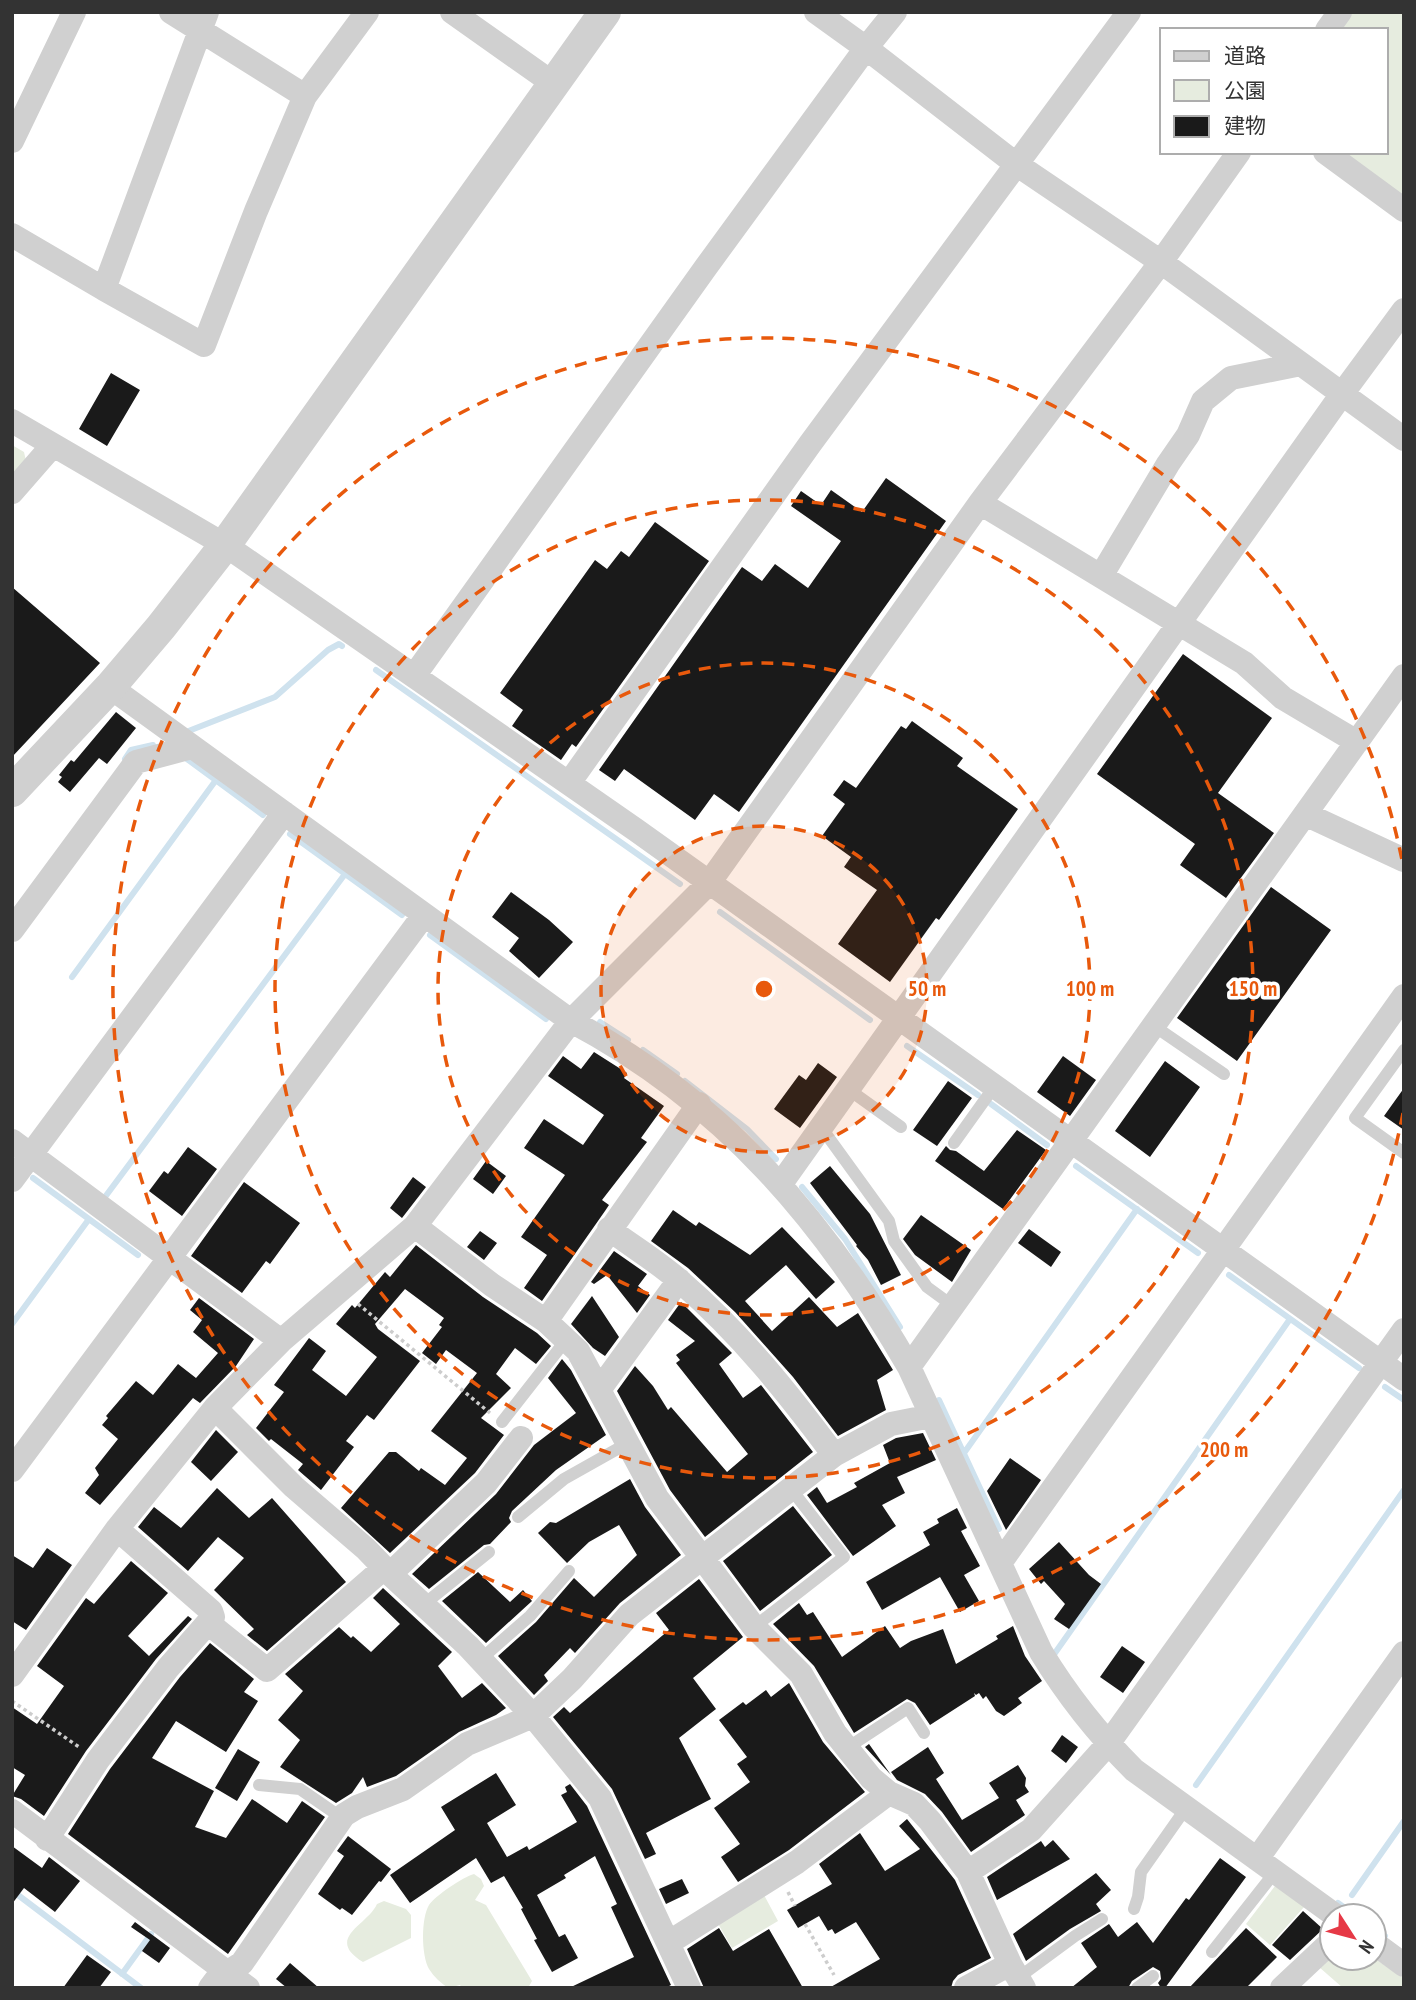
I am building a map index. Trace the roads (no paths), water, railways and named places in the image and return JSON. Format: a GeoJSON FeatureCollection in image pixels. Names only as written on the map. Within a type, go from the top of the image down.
{"type":"FeatureCollection","features":[{"type":"Feature","properties":{"kind":"street"},"geometry":{"type":"LineString","coordinates":[[12,141],[74,12]]}},
{"type":"Feature","properties":{"kind":"street"},"geometry":{"type":"LineString","coordinates":[[171,12],[204,21],[305,96]]}},
{"type":"Feature","properties":{"kind":"street"},"geometry":{"type":"LineString","coordinates":[[12,234],[204,345],[256,211],[305,96],[367,12]]}},
{"type":"Feature","properties":{"kind":"street"},"geometry":{"type":"LineString","coordinates":[[452,12],[554,84]]}},
{"type":"Feature","properties":{"kind":"street"},"geometry":{"type":"LineString","coordinates":[[12,790],[110,687],[225,545],[605,12]]}},
{"type":"Feature","properties":{"kind":"street"},"geometry":{"type":"LineString","coordinates":[[816,12],[1016,164],[1161,262],[1404,439]]}},
{"type":"Feature","properties":{"kind":"street"},"geometry":{"type":"LineString","coordinates":[[414,676],[866,48],[895,12]]}},
{"type":"Feature","properties":{"kind":"street"},"geometry":{"type":"LineString","coordinates":[[569,783],[810,444],[1129,12]]}},
{"type":"Feature","properties":{"kind":"street"},"geometry":{"type":"LineString","coordinates":[[1328,28],[1340,12]]}},
{"type":"Feature","properties":{"kind":"street"},"geometry":{"type":"LineString","coordinates":[[104,289],[204,21]]}},
{"type":"Feature","properties":{"kind":"street"},"geometry":{"type":"LineString","coordinates":[[16,1664],[117,1530],[215,1408],[281,1340],[415,1226],[571,1021],[709,883],[980,503],[1161,262],[1238,154]]}},
{"type":"Feature","properties":{"kind":"street"},"geometry":{"type":"LineString","coordinates":[[1328,154],[1404,210]]}},
{"type":"Feature","properties":{"kind":"street"},"geometry":{"type":"LineString","coordinates":[[779,1185],[1404,310]]}},
{"type":"Feature","properties":{"kind":"street"},"geometry":{"type":"LineString","coordinates":[[1101,576],[1188,435],[1203,401],[1231,378],[1301,364]]}},
{"type":"Feature","properties":{"kind":"street"},"geometry":{"type":"LineString","coordinates":[[12,421],[225,545],[569,783],[1404,1379]]}},
{"type":"Feature","properties":{"kind":"street"},"geometry":{"type":"LineString","coordinates":[[12,492],[53,445]]}},
{"type":"Feature","properties":{"kind":"street"},"geometry":{"type":"LineString","coordinates":[[980,503],[1244,663],[1283,698],[1357,742]]}},
{"type":"Feature","properties":{"kind":"street"},"geometry":{"type":"LineString","coordinates":[[909,1367],[1404,677]]}},
{"type":"Feature","properties":{"kind":"street"},"geometry":{"type":"LineString","coordinates":[[110,687],[571,1021],[606,1040],[699,1104],[739,1141],[844,1263],[909,1367],[1041,1652],[1065,1691],[1108,1744],[1134,1770],[1318,1903]]}},
{"type":"Feature","properties":{"kind":"street"},"geometry":{"type":"LineString","coordinates":[[12,930],[136,762],[192,747]]}},
{"type":"Feature","properties":{"kind":"street"},"geometry":{"type":"LineString","coordinates":[[12,1180],[22,1148],[284,814]]}},
{"type":"Feature","properties":{"kind":"street"},"geometry":{"type":"LineString","coordinates":[[1305,814],[1404,860]]}},
{"type":"Feature","properties":{"kind":"street"},"geometry":{"type":"LineString","coordinates":[[12,1471],[424,915]]}},
{"type":"Feature","properties":{"kind":"street"},"geometry":{"type":"LineString","coordinates":[[1000,1563],[1404,996]]}},
{"type":"Feature","properties":{"kind":"street"},"geometry":{"type":"LineString","coordinates":[[546,1321],[699,1104]]}},
{"type":"Feature","properties":{"kind":"street"},"geometry":{"type":"LineString","coordinates":[[22,1148],[281,1340]]}},
{"type":"Feature","properties":{"kind":"street"},"geometry":{"type":"LineString","coordinates":[[415,1226],[492,1285],[546,1321],[578,1351],[657,1498],[754,1627],[801,1674],[835,1733],[871,1778],[889,1793],[914,1804],[968,1872],[1017,1977],[967,1988]]}},
{"type":"Feature","properties":{"kind":"street"},"geometry":{"type":"LineString","coordinates":[[609,1229],[679,1280],[731,1329],[779,1382],[834,1455]]}},
{"type":"Feature","properties":{"kind":"street"},"geometry":{"type":"LineString","coordinates":[[599,1390],[679,1280]]}},
{"type":"Feature","properties":{"kind":"street"},"geometry":{"type":"LineString","coordinates":[[968,1872],[1031,1830],[1108,1744],[1404,1330]]}},
{"type":"Feature","properties":{"kind":"street"},"geometry":{"type":"LineString","coordinates":[[215,1408],[294,1487],[366,1549],[481,1659],[533,1716],[600,1798],[689,1988]]}},
{"type":"Feature","properties":{"kind":"street"},"geometry":{"type":"LineString","coordinates":[[219,1980],[242,1963],[342,1818],[357,1807],[403,1788],[467,1744],[533,1716],[572,1679],[629,1615],[834,1455],[891,1424],[931,1416]]}},
{"type":"Feature","properties":{"kind":"street"},"geometry":{"type":"LineString","coordinates":[[208,1623],[267,1670],[387,1571],[486,1483],[521,1438]]}},
{"type":"Feature","properties":{"kind":"street"},"geometry":{"type":"LineString","coordinates":[[47,1839],[98,1760],[168,1668],[212,1618],[211,1611],[117,1530]]}},
{"type":"Feature","properties":{"kind":"street"},"geometry":{"type":"LineString","coordinates":[[1266,1866],[1404,1653]]}},
{"type":"Feature","properties":{"kind":"street"},"geometry":{"type":"LineString","coordinates":[[668,1943],[797,1862],[889,1793]]}},
{"type":"Feature","properties":{"kind":"street"},"geometry":{"type":"LineString","coordinates":[[12,1811],[219,1980],[248,1988]]}},
{"type":"Feature","properties":{"kind":"street"},"geometry":{"type":"LineString","coordinates":[[1388,1953],[1404,1965]]}},
{"type":"Feature","properties":{"kind":"street"},"geometry":{"type":"LineString","coordinates":[[1282,1988],[1318,1954]]}},
{"type":"Feature","properties":{"kind":"lane"},"geometry":{"type":"LineString","coordinates":[[1154,1026],[1224,1074]]}},
{"type":"Feature","properties":{"kind":"lane"},"geometry":{"type":"LineString","coordinates":[[1404,1050],[1355,1118],[1404,1153]]}},
{"type":"Feature","properties":{"kind":"lane"},"geometry":{"type":"LineString","coordinates":[[954,1143],[994,1087]]}},
{"type":"Feature","properties":{"kind":"lane"},"geometry":{"type":"LineString","coordinates":[[848,1089],[901,1127]]}},
{"type":"Feature","properties":{"kind":"lane"},"geometry":{"type":"LineString","coordinates":[[821,1126],[889,1221],[894,1241],[927,1287],[953,1306]]}},
{"type":"Feature","properties":{"kind":"lane"},"geometry":{"type":"LineString","coordinates":[[502,1422],[566,1340]]}},
{"type":"Feature","properties":{"kind":"lane"},"geometry":{"type":"LineString","coordinates":[[518,1517],[564,1479],[628,1443]]}},
{"type":"Feature","properties":{"kind":"lane"},"geometry":{"type":"LineString","coordinates":[[754,1627],[844,1557],[791,1489]]}},
{"type":"Feature","properties":{"kind":"lane"},"geometry":{"type":"LineString","coordinates":[[423,1605],[489,1552]]}},
{"type":"Feature","properties":{"kind":"lane"},"geometry":{"type":"LineString","coordinates":[[481,1659],[530,1616],[569,1571]]}},
{"type":"Feature","properties":{"kind":"lane"},"geometry":{"type":"LineString","coordinates":[[847,1748],[908,1708],[924,1732]]}},
{"type":"Feature","properties":{"kind":"lane"},"geometry":{"type":"LineString","coordinates":[[259,1786],[300,1789],[342,1818]]}},
{"type":"Feature","properties":{"kind":"lane"},"geometry":{"type":"LineString","coordinates":[[1134,1909],[1141,1872],[1186,1808]]}},
{"type":"Feature","properties":{"kind":"lane"},"geometry":{"type":"LineString","coordinates":[[1212,1952],[1266,1866]]}},
{"type":"Feature","properties":{"kind":"lane"},"geometry":{"type":"LineString","coordinates":[[1017,1977],[1102,1920]]}},
{"type":"Feature","properties":{"kind":"lane"},"geometry":{"type":"LineString","coordinates":[[1137,1988],[1153,1976]]}},
{"type":"Feature","properties":{"kind":"waterway"},"geometry":{"type":"LineString","coordinates":[[186,732],[275,697],[328,650],[339,644],[342,646]]}},
{"type":"Feature","properties":{"kind":"waterway"},"geometry":{"type":"LineString","coordinates":[[376,670],[680,884]]}},
{"type":"Feature","properties":{"kind":"waterway"},"geometry":{"type":"LineString","coordinates":[[125,759],[131,750],[153,745]]}},
{"type":"Feature","properties":{"kind":"waterway"},"geometry":{"type":"LineString","coordinates":[[187,759],[263,815]]}},
{"type":"Feature","properties":{"kind":"waterway"},"geometry":{"type":"LineString","coordinates":[[72,977],[216,780]]}},
{"type":"Feature","properties":{"kind":"waterway"},"geometry":{"type":"LineString","coordinates":[[290,834],[402,915]]}},
{"type":"Feature","properties":{"kind":"waterway"},"geometry":{"type":"LineString","coordinates":[[105,1197],[345,874]]}},
{"type":"Feature","properties":{"kind":"waterway"},"geometry":{"type":"LineString","coordinates":[[720,912],[870,1020]]}},
{"type":"Feature","properties":{"kind":"waterway"},"geometry":{"type":"LineString","coordinates":[[430,935],[546,1019]]}},
{"type":"Feature","properties":{"kind":"waterway"},"geometry":{"type":"LineString","coordinates":[[600,1022],[628,1040]]}},
{"type":"Feature","properties":{"kind":"waterway"},"geometry":{"type":"LineString","coordinates":[[907,1046],[978,1095]]}},
{"type":"Feature","properties":{"kind":"waterway"},"geometry":{"type":"LineString","coordinates":[[643,1050],[677,1074]]}},
{"type":"Feature","properties":{"kind":"waterway"},"geometry":{"type":"LineString","coordinates":[[685,1081],[747,1129],[776,1159]]}},
{"type":"Feature","properties":{"kind":"waterway"},"geometry":{"type":"LineString","coordinates":[[991,1104],[1047,1145]]}},
{"type":"Feature","properties":{"kind":"waterway"},"geometry":{"type":"LineString","coordinates":[[1076,1166],[1198,1253]]}},
{"type":"Feature","properties":{"kind":"waterway"},"geometry":{"type":"LineString","coordinates":[[33,1178],[138,1255]]}},
{"type":"Feature","properties":{"kind":"waterway"},"geometry":{"type":"LineString","coordinates":[[802,1187],[845,1239],[900,1327]]}},
{"type":"Feature","properties":{"kind":"waterway"},"geometry":{"type":"LineString","coordinates":[[964,1453],[1137,1209]]}},
{"type":"Feature","properties":{"kind":"waterway"},"geometry":{"type":"LineString","coordinates":[[12,1324],[89,1219]]}},
{"type":"Feature","properties":{"kind":"waterway"},"geometry":{"type":"LineString","coordinates":[[1229,1275],[1359,1368]]}},
{"type":"Feature","properties":{"kind":"waterway"},"geometry":{"type":"LineString","coordinates":[[1055,1653],[1290,1319]]}},
{"type":"Feature","properties":{"kind":"waterway"},"geometry":{"type":"LineString","coordinates":[[1385,1387],[1404,1400]]}},
{"type":"Feature","properties":{"kind":"waterway"},"geometry":{"type":"LineString","coordinates":[[939,1400],[999,1529]]}},
{"type":"Feature","properties":{"kind":"waterway"},"geometry":{"type":"LineString","coordinates":[[1196,1785],[1404,1490]]}},
{"type":"Feature","properties":{"kind":"waterway"},"geometry":{"type":"LineString","coordinates":[[1352,1895],[1404,1821]]}},
{"type":"Feature","properties":{"kind":"waterway"},"geometry":{"type":"LineString","coordinates":[[14,1892],[141,1988]]}},
{"type":"Feature","properties":{"kind":"waterway"},"geometry":{"type":"LineString","coordinates":[[122,1974],[151,1934]]}}]}
